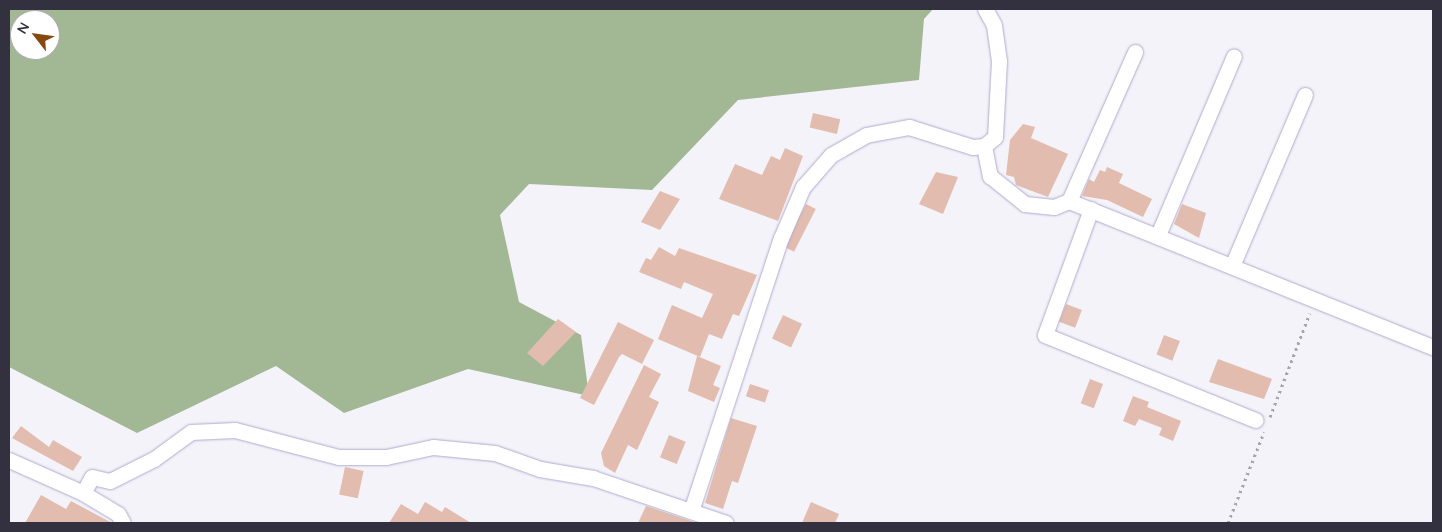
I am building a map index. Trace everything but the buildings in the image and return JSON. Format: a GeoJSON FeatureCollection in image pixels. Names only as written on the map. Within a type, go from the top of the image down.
{"type":"FeatureCollection","features":[{"type":"Feature","properties":{"kind":"street"},"geometry":{"type":"LineString","coordinates":[[984,9],[994,25],[999,61],[995,137],[984,146]]}},
{"type":"Feature","properties":{"kind":"street"},"geometry":{"type":"LineString","coordinates":[[1069,201],[1135,52]]}},
{"type":"Feature","properties":{"kind":"street"},"geometry":{"type":"LineString","coordinates":[[1158,235],[1234,56]]}},
{"type":"Feature","properties":{"kind":"street"},"geometry":{"type":"LineString","coordinates":[[1232,266],[1306,95]]}},
{"type":"Feature","properties":{"kind":"street"},"geometry":{"type":"LineString","coordinates":[[691,510],[781,238],[803,187],[831,155],[866,135],[909,127],[984,146]]}},
{"type":"Feature","properties":{"kind":"street"},"geometry":{"type":"LineString","coordinates":[[984,146],[990,176],[1011,198],[1040,208],[1069,201],[1158,235],[1315,301],[1433,346]]}},
{"type":"Feature","properties":{"kind":"street"},"geometry":{"type":"LineString","coordinates":[[1091,209],[1045,335],[1255,420]]}},
{"type":"Feature","properties":{"kind":"street"},"geometry":{"type":"LineString","coordinates":[[83,493],[92,477],[110,481],[154,459],[191,432],[235,430],[339,458],[386,457],[433,447],[495,453],[691,510],[726,523]]}},
{"type":"Feature","properties":{"kind":"street"},"geometry":{"type":"LineString","coordinates":[[9,460],[83,493],[118,514],[123,523]]}},
{"type":"Feature","properties":{"kind":"path"},"geometry":{"type":"LineString","coordinates":[[1228,523],[1315,301]]}},
{"type":"Feature","properties":{"kind":"green space"},"geometry":{"type":"Polygon","coordinates":[[[9,9],[933,9],[924,19],[919,80],[738,100],[652,190],[529,184],[500,215],[519,302],[581,335],[589,396],[468,369],[344,413],[276,366],[137,433],[9,367],[9,9]]]}}]}
